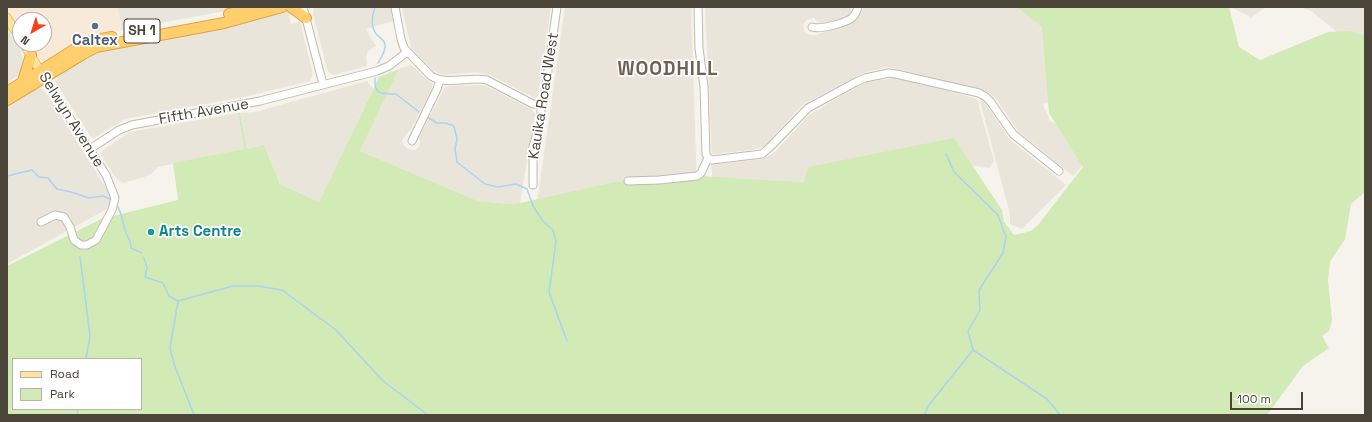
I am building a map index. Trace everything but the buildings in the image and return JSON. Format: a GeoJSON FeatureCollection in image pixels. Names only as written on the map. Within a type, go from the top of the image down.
{"type":"FeatureCollection","features":[{"type":"Feature","properties":{"kind":"highway","name":"SH 1"},"geometry":{"type":"LineString","coordinates":[[7,100],[83,44],[92,40],[214,18],[254,7]]}},
{"type":"Feature","properties":{"kind":"highway","name":"SH 1"},"geometry":{"type":"LineString","coordinates":[[7,92],[23,82],[42,75],[96,48],[224,22],[282,7]]}},
{"type":"Feature","properties":{"kind":"highway"},"geometry":{"type":"LineString","coordinates":[[291,7],[306,18]]}},
{"type":"Feature","properties":{"kind":"highway"},"geometry":{"type":"LineString","coordinates":[[23,82],[31,55]]}},
{"type":"Feature","properties":{"kind":"main road","name":"Selwyn Avenue"},"geometry":{"type":"LineString","coordinates":[[29,52],[42,75]]}},
{"type":"Feature","properties":{"kind":"street"},"geometry":{"type":"LineString","coordinates":[[303,7],[323,84]]}},
{"type":"Feature","properties":{"kind":"street"},"geometry":{"type":"LineString","coordinates":[[395,7],[401,39],[407,52],[431,76],[440,80],[487,80],[533,104],[541,105]]}},
{"type":"Feature","properties":{"kind":"street","name":"Kauika Road West"},"geometry":{"type":"LineString","coordinates":[[533,185],[533,147],[541,120],[541,105],[544,98],[557,7]]}},
{"type":"Feature","properties":{"kind":"street"},"geometry":{"type":"LineString","coordinates":[[628,181],[695,176],[701,173],[708,158],[706,154],[704,87],[699,48],[698,7]]}},
{"type":"Feature","properties":{"kind":"street"},"geometry":{"type":"LineString","coordinates":[[812,27],[820,28],[847,21],[854,15],[858,7]]}},
{"type":"Feature","properties":{"kind":"street","name":"Fifth Avenue"},"geometry":{"type":"LineString","coordinates":[[90,149],[119,130],[132,125],[252,103],[384,69],[396,62],[407,52]]}},
{"type":"Feature","properties":{"kind":"street"},"geometry":{"type":"LineString","coordinates":[[708,158],[712,160],[762,154],[812,105],[856,82],[889,73],[979,94],[986,97],[1013,134],[1059,171]]}},
{"type":"Feature","properties":{"kind":"street","name":"Selwyn Avenue"},"geometry":{"type":"LineString","coordinates":[[41,222],[55,215],[64,217],[70,227],[74,240],[81,245],[92,244],[96,240],[112,210],[115,198],[106,175],[42,75]]}},
{"type":"Feature","properties":{"kind":"street"},"geometry":{"type":"LineString","coordinates":[[412,141],[440,80]]}},
{"type":"Feature","properties":{"kind":"shaded area"},"geometry":{"type":"Polygon","coordinates":[[[7,7],[117,7],[122,30],[93,37],[51,61],[44,62],[39,59],[34,52],[52,52],[52,12],[12,12],[12,20],[7,13],[7,7]]]}},
{"type":"Feature","properties":{"kind":"shaded area"},"geometry":{"type":"Polygon","coordinates":[[[117,7],[235,7],[231,10],[122,30],[117,7]]]}},
{"type":"Feature","properties":{"kind":"shaded area"},"geometry":{"type":"Polygon","coordinates":[[[314,7],[391,7],[393,21],[366,29],[376,46],[368,51],[366,57],[367,66],[333,75],[328,72],[313,14],[314,7]]]}},
{"type":"Feature","properties":{"kind":"shaded area"},"geometry":{"type":"Polygon","coordinates":[[[402,7],[551,7],[538,96],[535,98],[490,75],[476,72],[445,75],[433,71],[411,48],[402,7]]]}},
{"type":"Feature","properties":{"kind":"shaded area"},"geometry":{"type":"Polygon","coordinates":[[[565,7],[691,7],[697,189],[537,203],[565,7]]]}},
{"type":"Feature","properties":{"kind":"shaded area"},"geometry":{"type":"Polygon","coordinates":[[[705,7],[852,7],[851,13],[842,19],[824,23],[818,22],[814,18],[806,20],[803,25],[804,31],[809,35],[816,35],[854,22],[864,7],[1121,7],[1060,101],[1043,104],[1050,121],[1081,137],[1095,152],[1073,176],[1018,131],[995,97],[986,91],[888,67],[863,73],[802,105],[765,146],[752,150],[712,154],[705,7]]]}},
{"type":"Feature","properties":{"kind":"shaded area"},"geometry":{"type":"Polygon","coordinates":[[[1230,7],[1267,7],[1251,17],[1230,7]]]}},
{"type":"Feature","properties":{"kind":"shaded area"},"geometry":{"type":"Polygon","coordinates":[[[1300,7],[1365,7],[1365,36],[1354,32],[1347,40],[1311,11],[1300,7]]]}},
{"type":"Feature","properties":{"kind":"shaded area"},"geometry":{"type":"Polygon","coordinates":[[[285,11],[291,12],[289,17],[291,24],[300,22],[313,74],[310,81],[248,96],[125,119],[94,138],[91,137],[55,81],[60,75],[85,58],[100,51],[218,28],[285,11]]]}},
{"type":"Feature","properties":{"kind":"shaded area"},"geometry":{"type":"Polygon","coordinates":[[[7,29],[12,37],[12,52],[21,52],[23,60],[21,71],[7,84],[7,29]]]}},
{"type":"Feature","properties":{"kind":"shaded area"},"geometry":{"type":"Polygon","coordinates":[[[410,65],[432,84],[432,89],[411,129],[402,141],[404,146],[408,149],[415,150],[419,147],[419,137],[445,87],[486,86],[531,109],[535,114],[520,203],[509,204],[478,201],[360,151],[399,69],[410,65]]]}},
{"type":"Feature","properties":{"kind":"shaded area"},"geometry":{"type":"Polygon","coordinates":[[[899,77],[977,99],[994,161],[989,168],[897,154],[900,177],[714,190],[711,165],[762,159],[775,152],[809,115],[834,100],[868,82],[899,77]]]}},
{"type":"Feature","properties":{"kind":"shaded area"},"geometry":{"type":"Polygon","coordinates":[[[367,81],[373,89],[319,202],[280,184],[264,145],[247,149],[240,113],[255,112],[367,81]]]}},
{"type":"Feature","properties":{"kind":"shaded area"},"geometry":{"type":"Polygon","coordinates":[[[39,87],[45,91],[116,204],[7,264],[7,105],[34,88],[39,87]]]}},
{"type":"Feature","properties":{"kind":"shaded area"},"geometry":{"type":"Polygon","coordinates":[[[980,101],[984,101],[1009,139],[1066,185],[1022,229],[1010,224],[1010,214],[980,101]]]}},
{"type":"Feature","properties":{"kind":"shaded area"},"geometry":{"type":"Polygon","coordinates":[[[238,113],[244,149],[158,167],[151,174],[123,183],[116,178],[101,155],[102,151],[130,132],[238,113]]]}},
{"type":"Feature","properties":{"kind":"green space"},"geometry":{"type":"Polygon","coordinates":[[[1017,7],[1229,7],[1239,47],[1260,60],[1328,32],[1351,31],[1365,36],[1365,192],[1351,204],[1345,239],[1330,262],[1328,280],[1332,320],[1329,331],[1322,336],[1329,348],[1303,366],[1267,415],[7,415],[7,266],[101,219],[178,200],[173,163],[244,149],[238,113],[240,113],[247,149],[264,145],[280,184],[319,202],[379,77],[399,69],[360,151],[478,201],[509,204],[520,203],[615,182],[700,176],[804,183],[808,167],[954,138],[1002,210],[1004,222],[1014,235],[1031,231],[1038,225],[1083,167],[1049,113],[1042,27],[1017,7]]]}},
{"type":"Feature","properties":{"kind":"waterway"},"geometry":{"type":"LineString","coordinates":[[375,7],[372,18],[373,29],[385,43],[384,52],[378,63]]}},
{"type":"Feature","properties":{"kind":"waterway"},"geometry":{"type":"LineString","coordinates":[[375,78],[376,88],[380,93],[396,94],[419,112]]}},
{"type":"Feature","properties":{"kind":"waterway"},"geometry":{"type":"LineString","coordinates":[[427,117],[437,123],[446,123],[454,126],[457,139],[455,149],[457,162],[485,184],[498,187],[516,184],[527,189],[533,206],[543,221],[553,230],[556,242],[549,292],[567,341]]}},
{"type":"Feature","properties":{"kind":"waterway"},"geometry":{"type":"LineString","coordinates":[[946,154],[954,172],[998,215],[1006,237],[1003,253],[979,290],[980,310],[968,331],[973,350],[1047,399],[1060,415]]}},
{"type":"Feature","properties":{"kind":"waterway"},"geometry":{"type":"LineString","coordinates":[[7,176],[32,170],[39,177],[48,178],[57,189],[89,198],[103,196],[112,200]]}},
{"type":"Feature","properties":{"kind":"waterway"},"geometry":{"type":"LineString","coordinates":[[116,204],[121,214],[131,248],[142,253]]}},
{"type":"Feature","properties":{"kind":"waterway"},"geometry":{"type":"LineString","coordinates":[[80,257],[90,336],[86,358]]}},
{"type":"Feature","properties":{"kind":"waterway"},"geometry":{"type":"LineString","coordinates":[[144,258],[147,268],[145,277],[163,283],[169,296],[178,301],[233,286],[258,286],[282,290],[336,330],[383,381],[428,415]]}},
{"type":"Feature","properties":{"kind":"waterway"},"geometry":{"type":"LineString","coordinates":[[178,301],[170,348],[174,364],[194,415]]}},
{"type":"Feature","properties":{"kind":"waterway"},"geometry":{"type":"LineString","coordinates":[[924,415],[929,405],[973,350]]}},
{"type":"Feature","properties":{"kind":"waterway"},"geometry":{"type":"LineString","coordinates":[[77,415],[78,410]]}},
{"type":"Feature","properties":{"kind":"place","name":"Caltex"},"geometry":{"type":"Point","coordinates":[95,26]}},
{"type":"Feature","properties":{"kind":"place","name":"Arts Centre"},"geometry":{"type":"Point","coordinates":[151,232]}},
{"type":"Feature","properties":{"kind":"district","name":"WOODHILL"},"geometry":{"type":"Point","coordinates":[668,70]}}]}
